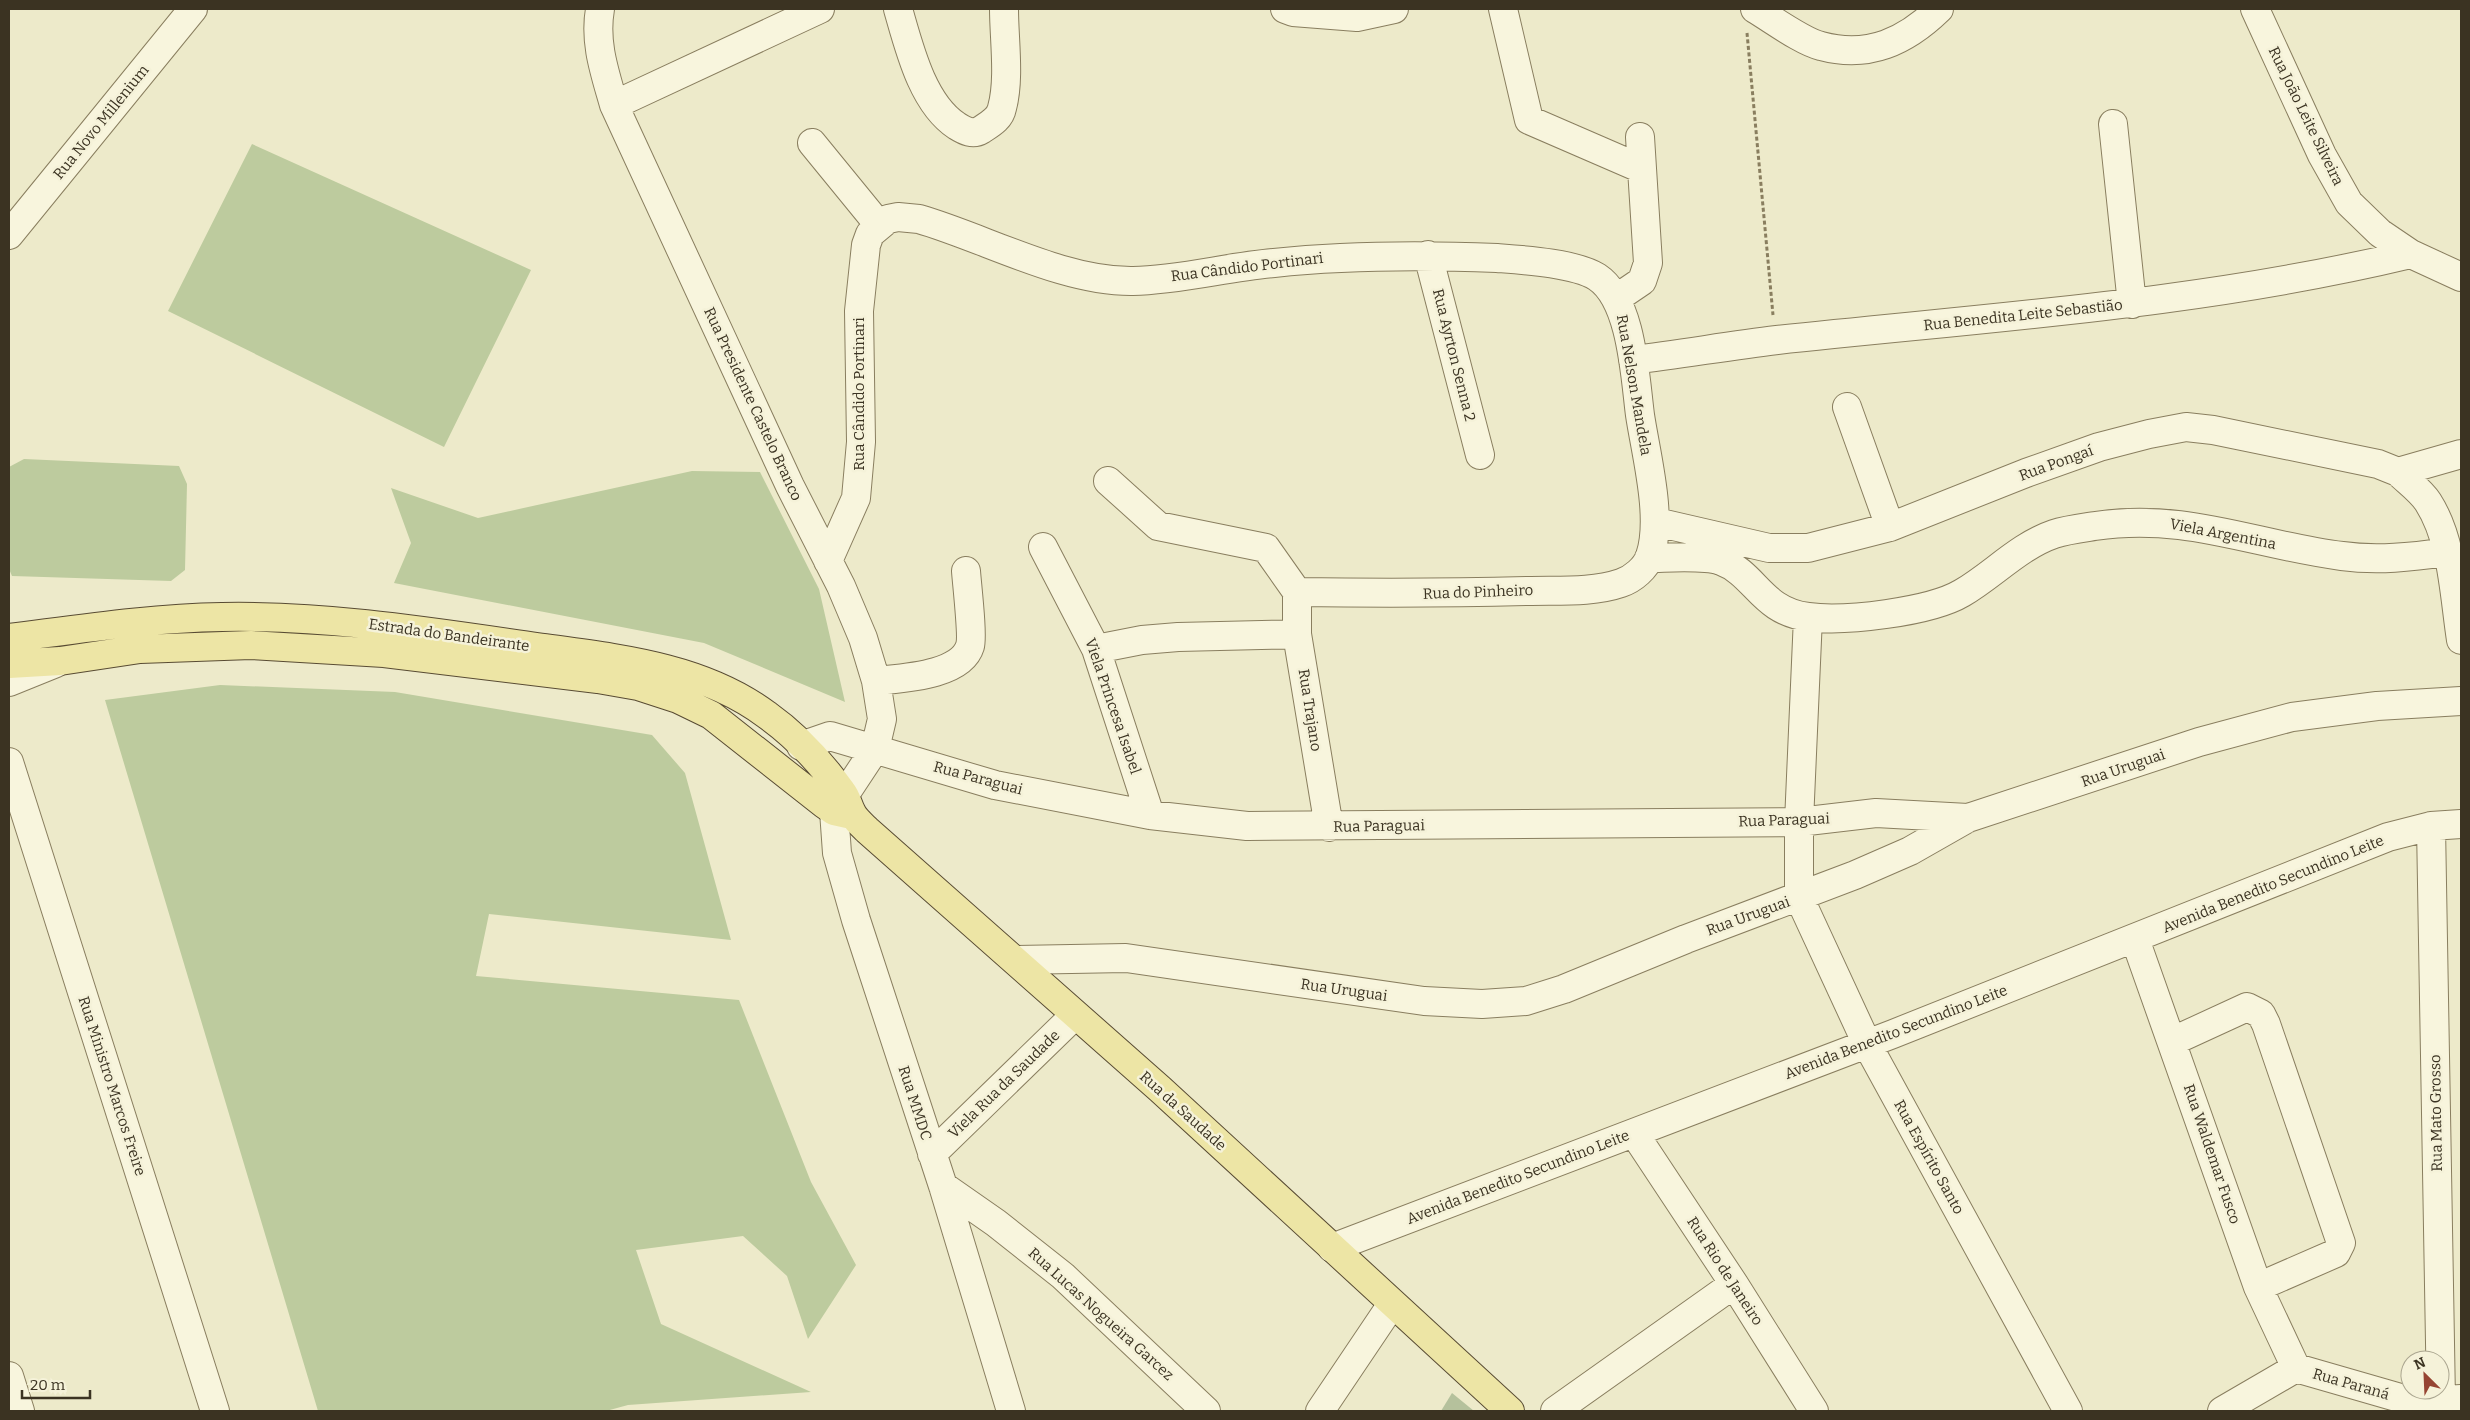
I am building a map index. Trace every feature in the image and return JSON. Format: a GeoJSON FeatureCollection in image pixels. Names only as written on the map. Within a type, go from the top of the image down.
{"type":"FeatureCollection","features":[{"type":"Feature","properties":{"kind":"main road","name":"Estrada do Bandeirante"},"geometry":{"type":"LineString","coordinates":[[9,638],[129,623],[221,617],[284,617],[392,626],[601,656],[688,674],[736,696],[767,714],[801,746],[844,807]]}},
{"type":"Feature","properties":{"kind":"main road","name":"Estrada do Bandeirante"},"geometry":{"type":"LineString","coordinates":[[9,664],[60,661],[140,649],[251,645],[384,654],[614,682],[678,699],[711,715],[844,807]]}},
{"type":"Feature","properties":{"kind":"main road","name":"Rua da Saudade"},"geometry":{"type":"LineString","coordinates":[[844,807],[867,830],[1160,1089],[1510,1411]]}},
{"type":"Feature","properties":{"kind":"street","name":"Rua Novo Millenium"},"geometry":{"type":"LineString","coordinates":[[9,234],[193,9]]}},
{"type":"Feature","properties":{"kind":"street","name":"Rua Presidente Castelo Branco"},"geometry":{"type":"LineString","coordinates":[[600,9],[597,24],[600,54],[614,105],[790,486],[828,561],[863,638],[876,681],[882,719],[875,749],[844,807]]}},
{"type":"Feature","properties":{"kind":"street"},"geometry":{"type":"LineString","coordinates":[[614,105],[820,9]]}},
{"type":"Feature","properties":{"kind":"street"},"geometry":{"type":"LineString","coordinates":[[898,9],[907,40],[930,98],[937,110],[966,132],[976,133],[994,122],[1002,111],[1005,94],[1004,9]]}},
{"type":"Feature","properties":{"kind":"street"},"geometry":{"type":"LineString","coordinates":[[1285,9],[1293,12],[1357,17],[1394,9]]}},
{"type":"Feature","properties":{"kind":"street"},"geometry":{"type":"LineString","coordinates":[[1502,9],[1529,120],[1642,169]]}},
{"type":"Feature","properties":{"kind":"street"},"geometry":{"type":"LineString","coordinates":[[1751,18],[1821,46],[1863,50],[1892,44],[1921,26],[1939,9]]}},
{"type":"Feature","properties":{"kind":"street","name":"Rua João Leite Silveira"},"geometry":{"type":"LineString","coordinates":[[2255,9],[2322,155],[2349,203],[2380,233],[2411,254],[2461,277]]}},
{"type":"Feature","properties":{"kind":"street"},"geometry":{"type":"LineString","coordinates":[[2113,124],[2132,304]]}},
{"type":"Feature","properties":{"kind":"street","name":"Rua Nelson Mandela"},"geometry":{"type":"LineString","coordinates":[[1640,137],[1648,264],[1642,281],[1617,298],[1624,318],[1633,360],[1656,522],[1649,558]]}},
{"type":"Feature","properties":{"kind":"street"},"geometry":{"type":"LineString","coordinates":[[812,142],[879,225]]}},
{"type":"Feature","properties":{"kind":"street","name":"Rua Cândido Portinari"},"geometry":{"type":"LineString","coordinates":[[828,561],[856,498],[861,442],[859,310],[866,245],[870,234],[879,225],[898,216],[919,218],[1056,267],[1096,277],[1132,281],[1334,257],[1428,255],[1530,260],[1562,266],[1597,277],[1617,298]]}},
{"type":"Feature","properties":{"kind":"street","name":"Rua Benedita Leite Sebastião"},"geometry":{"type":"LineString","coordinates":[[1633,360],[1775,341],[2132,304],[2327,274],[2411,254]]}},
{"type":"Feature","properties":{"kind":"street","name":"Rua Ayrton Senna 2"},"geometry":{"type":"LineString","coordinates":[[1428,255],[1480,455]]}},
{"type":"Feature","properties":{"kind":"street"},"geometry":{"type":"LineString","coordinates":[[1846,407],[1890,527]]}},
{"type":"Feature","properties":{"kind":"street","name":"Rua Pongaí"},"geometry":{"type":"LineString","coordinates":[[1656,522],[1769,548],[1808,548],[1890,527],[2026,473],[2099,447],[2186,427],[2213,430],[2378,464],[2398,472]]}},
{"type":"Feature","properties":{"kind":"street"},"geometry":{"type":"LineString","coordinates":[[2461,454],[2398,472],[2427,501],[2439,525],[2447,552],[2461,640]]}},
{"type":"Feature","properties":{"kind":"street"},"geometry":{"type":"LineString","coordinates":[[1108,480],[1158,526],[1266,548],[1297,592]]}},
{"type":"Feature","properties":{"kind":"street","name":"Viela Argentina"},"geometry":{"type":"LineString","coordinates":[[1649,558],[1720,560],[1741,573],[1759,593],[1781,610],[1808,617],[1887,614],[1921,608],[1960,594],[2018,552],[2054,534],[2097,526],[2165,522],[2213,529],[2301,549],[2343,556],[2405,558],[2447,552]]}},
{"type":"Feature","properties":{"kind":"street","name":"Viela Princesa Isabel"},"geometry":{"type":"LineString","coordinates":[[1043,547],[1096,648],[1150,815]]}},
{"type":"Feature","properties":{"kind":"street","name":"Rua do Pinheiro"},"geometry":{"type":"LineString","coordinates":[[1297,592],[1426,594],[1607,587],[1625,582],[1639,572],[1649,558]]}},
{"type":"Feature","properties":{"kind":"street"},"geometry":{"type":"LineString","coordinates":[[876,681],[924,676],[956,664],[970,646],[966,572]]}},
{"type":"Feature","properties":{"kind":"street","name":"Rua Trajano"},"geometry":{"type":"LineString","coordinates":[[1297,592],[1297,634],[1329,827]]}},
{"type":"Feature","properties":{"kind":"street"},"geometry":{"type":"LineString","coordinates":[[1800,897],[1799,822],[1808,617]]}},
{"type":"Feature","properties":{"kind":"street"},"geometry":{"type":"LineString","coordinates":[[1096,648],[1178,636],[1297,634]]}},
{"type":"Feature","properties":{"kind":"street"},"geometry":{"type":"LineString","coordinates":[[9,682],[60,661]]}},
{"type":"Feature","properties":{"kind":"street","name":"Rua Uruguai"},"geometry":{"type":"LineString","coordinates":[[1016,960],[1126,958],[1424,1001],[1482,1004],[1526,1001],[1564,990],[1686,939],[1800,897],[1910,851],[1968,818],[2199,742],[2292,717],[2377,706],[2461,701]]}},
{"type":"Feature","properties":{"kind":"street","name":"Rua Paraguai"},"geometry":{"type":"LineString","coordinates":[[801,746],[830,736],[995,785],[1150,815],[1247,826],[1329,827],[1799,822],[1876,813],[1968,818]]}},
{"type":"Feature","properties":{"kind":"street","name":"Rua Ministro Marcos Freire"},"geometry":{"type":"LineString","coordinates":[[9,762],[215,1411]]}},
{"type":"Feature","properties":{"kind":"street","name":"Rua MMDC"},"geometry":{"type":"LineString","coordinates":[[844,807],[841,870],[943,1186],[1011,1411]]}},
{"type":"Feature","properties":{"kind":"street","name":"Avenida Benedito Secundino Leite"},"geometry":{"type":"LineString","coordinates":[[1332,1248],[1867,1044],[2388,837],[2431,826],[2461,824]]}},
{"type":"Feature","properties":{"kind":"street","name":"Rua Mato Grosso"},"geometry":{"type":"LineString","coordinates":[[2431,826],[2451,1400]]}},
{"type":"Feature","properties":{"kind":"street","name":"Rua Espírito Santo"},"geometry":{"type":"LineString","coordinates":[[1800,897],[1867,1044],[2068,1411]]}},
{"type":"Feature","properties":{"kind":"street","name":"Rua Waldemar Fusco"},"geometry":{"type":"LineString","coordinates":[[2135,939],[2173,1041],[2258,1287],[2296,1368]]}},
{"type":"Feature","properties":{"kind":"street"},"geometry":{"type":"LineString","coordinates":[[2173,1041],[2247,1006],[2261,1014],[2273,1042],[2341,1243],[2336,1253],[2258,1287]]}},
{"type":"Feature","properties":{"kind":"street","name":"Viela Rua da Saudade"},"geometry":{"type":"LineString","coordinates":[[932,1154],[1075,1015]]}},
{"type":"Feature","properties":{"kind":"street","name":"Rua Rio de Janeiro"},"geometry":{"type":"LineString","coordinates":[[1634,1133],[1734,1284],[1814,1411]]}},
{"type":"Feature","properties":{"kind":"street","name":"Rua Lucas Nogueira Garcez"},"geometry":{"type":"LineString","coordinates":[[943,1186],[996,1223],[1063,1276],[1206,1411]]}},
{"type":"Feature","properties":{"kind":"street"},"geometry":{"type":"LineString","coordinates":[[1555,1411],[1734,1284]]}},
{"type":"Feature","properties":{"kind":"street"},"geometry":{"type":"LineString","coordinates":[[1320,1411],[1392,1304]]}},
{"type":"Feature","properties":{"kind":"street","name":"Rua Paraná"},"geometry":{"type":"LineString","coordinates":[[2222,1411],[2296,1368],[2411,1407],[2451,1400]]}},
{"type":"Feature","properties":{"kind":"street"},"geometry":{"type":"LineString","coordinates":[[9,1376],[20,1411]]}},
{"type":"Feature","properties":{"kind":"path"},"geometry":{"type":"LineString","coordinates":[[1751,18],[1775,341]]}},
{"type":"Feature","properties":{"kind":"green space"},"geometry":{"type":"Polygon","coordinates":[[[252,144],[531,270],[444,447],[168,311],[252,144]]]}},
{"type":"Feature","properties":{"kind":"green space"},"geometry":{"type":"Polygon","coordinates":[[[24,459],[179,466],[187,484],[185,570],[171,581],[12,576],[9,569],[9,467],[24,459]]]}},
{"type":"Feature","properties":{"kind":"green space"},"geometry":{"type":"Polygon","coordinates":[[[692,471],[760,472],[819,589],[845,702],[704,643],[394,583],[411,543],[391,488],[478,518],[692,471]]]}},
{"type":"Feature","properties":{"kind":"green space"},"geometry":{"type":"Polygon","coordinates":[[[220,685],[395,692],[652,735],[685,773],[731,940],[489,914],[476,976],[739,1000],[811,1182],[856,1265],[808,1339],[787,1276],[743,1236],[636,1250],[661,1324],[811,1392],[628,1405],[606,1411],[318,1411],[105,700],[220,685]]]}},
{"type":"Feature","properties":{"kind":"green space"},"geometry":{"type":"Polygon","coordinates":[[[1452,1393],[1474,1411],[1441,1411],[1452,1393]]]}}]}
